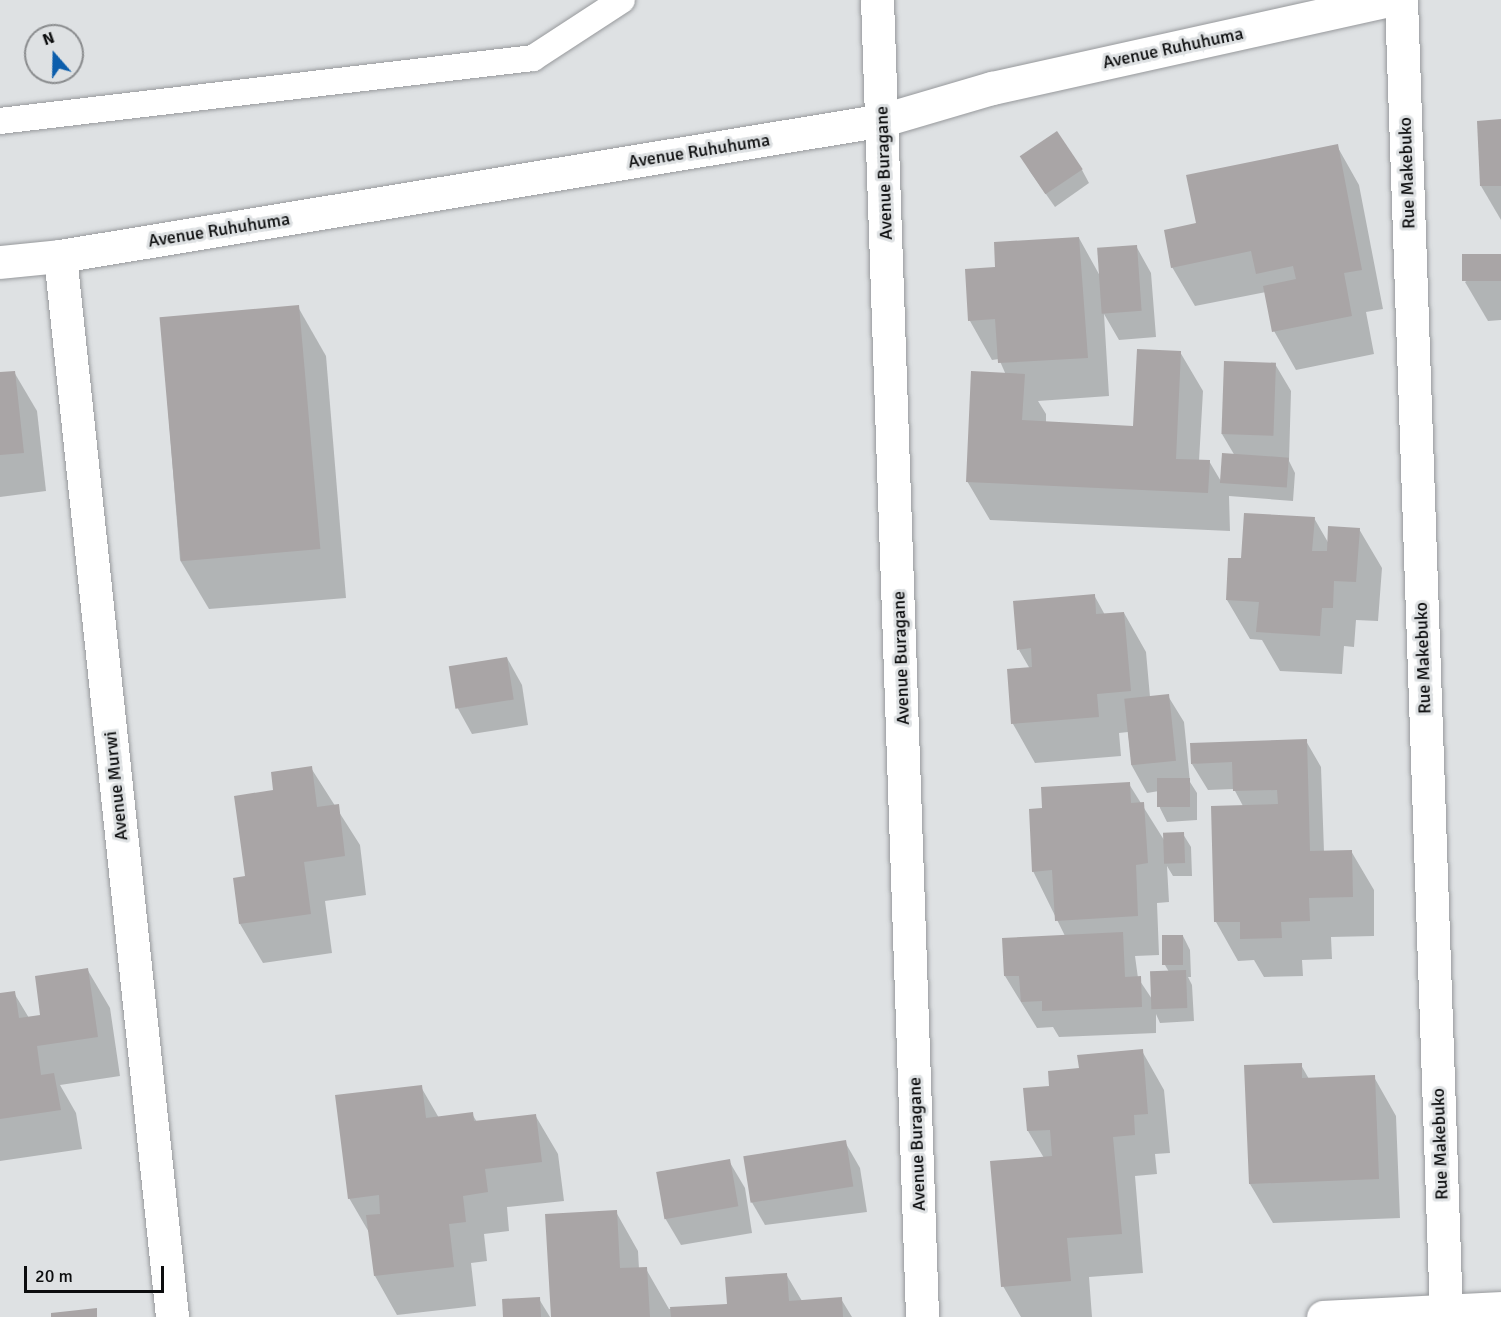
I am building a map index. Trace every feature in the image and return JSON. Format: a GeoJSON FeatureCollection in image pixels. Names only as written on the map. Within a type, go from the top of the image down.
{"type":"FeatureCollection","features":[{"type":"Feature","properties":{"kind":"street","name":"Avenue Buragane"},"geometry":{"type":"LineString","coordinates":[[877,0],[883,120],[922,1317]]}},
{"type":"Feature","properties":{"kind":"street","name":"Avenue Ruhuhuma"},"geometry":{"type":"LineString","coordinates":[[0,262],[60,256],[883,120],[992,88],[1390,0]]}},
{"type":"Feature","properties":{"kind":"street","name":"Rue Makebuko"},"geometry":{"type":"LineString","coordinates":[[1401,0],[1446,1314]]}},
{"type":"Feature","properties":{"kind":"street","name":"Avenue Murwi"},"geometry":{"type":"LineString","coordinates":[[60,256],[172,1317]]}},
{"type":"Feature","properties":{"kind":"street"},"geometry":{"type":"LineString","coordinates":[[1323,1317],[1446,1314],[1501,1308]]}},
{"type":"Feature","properties":{"kind":"lane"},"geometry":{"type":"LineString","coordinates":[[0,121],[533,58],[622,0]]}},
{"type":"Feature","properties":{"kind":"building"},"geometry":{"type":"Polygon","coordinates":[[[1501,119],[1501,186],[1480,186],[1477,121],[1501,119]]]}},
{"type":"Feature","properties":{"kind":"building"},"geometry":{"type":"Polygon","coordinates":[[[1057,131],[1083,169],[1045,194],[1020,156],[1057,131]]]}},
{"type":"Feature","properties":{"kind":"building"},"geometry":{"type":"Polygon","coordinates":[[[1338,144],[1362,270],[1344,273],[1352,316],[1272,332],[1263,286],[1296,279],[1293,266],[1256,274],[1251,251],[1171,268],[1164,230],[1196,223],[1186,175],[1338,144]]]}},
{"type":"Feature","properties":{"kind":"building"},"geometry":{"type":"Polygon","coordinates":[[[1079,237],[1088,358],[998,363],[995,319],[968,321],[965,269],[995,267],[994,242],[1079,237]]]}},
{"type":"Feature","properties":{"kind":"building"},"geometry":{"type":"Polygon","coordinates":[[[1137,245],[1142,311],[1102,314],[1097,248],[1137,245]]]}},
{"type":"Feature","properties":{"kind":"building"},"geometry":{"type":"Polygon","coordinates":[[[1462,254],[1501,254],[1501,281],[1462,281],[1462,254]]]}},
{"type":"Feature","properties":{"kind":"building"},"geometry":{"type":"Polygon","coordinates":[[[299,305],[320,549],[181,561],[160,317],[299,305]]]}},
{"type":"Feature","properties":{"kind":"building"},"geometry":{"type":"Polygon","coordinates":[[[1137,349],[1181,351],[1176,459],[1210,460],[1208,493],[966,482],[971,371],[1025,374],[1022,420],[1133,426],[1137,349]]]}},
{"type":"Feature","properties":{"kind":"building"},"geometry":{"type":"Polygon","coordinates":[[[1224,361],[1276,363],[1273,436],[1221,434],[1224,361]]]}},
{"type":"Feature","properties":{"kind":"building"},"geometry":{"type":"Polygon","coordinates":[[[15,371],[24,453],[0,455],[0,372],[15,371]]]}},
{"type":"Feature","properties":{"kind":"building"},"geometry":{"type":"Polygon","coordinates":[[[1222,453],[1289,458],[1287,488],[1220,483],[1222,453]]]}},
{"type":"Feature","properties":{"kind":"building"},"geometry":{"type":"Polygon","coordinates":[[[1244,513],[1315,517],[1312,551],[1327,551],[1328,526],[1360,528],[1356,582],[1334,581],[1333,608],[1322,608],[1320,636],[1256,632],[1259,602],[1226,600],[1228,558],[1241,558],[1244,513]]]}},
{"type":"Feature","properties":{"kind":"building"},"geometry":{"type":"Polygon","coordinates":[[[1095,594],[1096,614],[1124,612],[1131,691],[1097,694],[1099,717],[1011,724],[1007,669],[1032,667],[1031,648],[1017,650],[1013,601],[1095,594]]]}},
{"type":"Feature","properties":{"kind":"building"},"geometry":{"type":"Polygon","coordinates":[[[507,657],[514,699],[455,709],[449,666],[507,657]]]}},
{"type":"Feature","properties":{"kind":"building"},"geometry":{"type":"Polygon","coordinates":[[[1169,694],[1176,761],[1131,765],[1124,699],[1169,694]]]}},
{"type":"Feature","properties":{"kind":"building"},"geometry":{"type":"Polygon","coordinates":[[[1307,739],[1310,851],[1352,850],[1353,897],[1309,898],[1310,921],[1281,922],[1282,938],[1240,939],[1240,922],[1214,922],[1211,806],[1278,804],[1277,790],[1233,791],[1232,762],[1191,764],[1190,743],[1307,739]]]}},
{"type":"Feature","properties":{"kind":"building"},"geometry":{"type":"Polygon","coordinates":[[[312,766],[317,807],[339,804],[345,856],[304,862],[311,914],[239,924],[233,878],[245,876],[234,796],[273,790],[271,772],[312,766]]]}},
{"type":"Feature","properties":{"kind":"building"},"geometry":{"type":"Polygon","coordinates":[[[1157,778],[1190,778],[1190,807],[1157,807],[1157,778]]]}},
{"type":"Feature","properties":{"kind":"building"},"geometry":{"type":"Polygon","coordinates":[[[1130,782],[1131,803],[1144,802],[1148,863],[1136,865],[1138,916],[1055,921],[1052,870],[1032,872],[1029,809],[1042,808],[1041,787],[1130,782]]]}},
{"type":"Feature","properties":{"kind":"building"},"geometry":{"type":"Polygon","coordinates":[[[1184,832],[1185,863],[1164,864],[1163,833],[1184,832]]]}},
{"type":"Feature","properties":{"kind":"building"},"geometry":{"type":"Polygon","coordinates":[[[1123,932],[1125,977],[1141,976],[1142,1007],[1042,1011],[1042,1001],[1021,1002],[1019,976],[1004,976],[1002,938],[1123,932]]]}},
{"type":"Feature","properties":{"kind":"building"},"geometry":{"type":"Polygon","coordinates":[[[1162,935],[1183,935],[1183,965],[1162,965],[1162,935]]]}},
{"type":"Feature","properties":{"kind":"building"},"geometry":{"type":"Polygon","coordinates":[[[88,968],[98,1037],[37,1046],[41,1075],[54,1073],[61,1110],[0,1119],[0,993],[15,991],[19,1018],[40,1015],[35,976],[88,968]]]}},
{"type":"Feature","properties":{"kind":"building"},"geometry":{"type":"Polygon","coordinates":[[[1186,970],[1187,1008],[1151,1009],[1150,971],[1186,970]]]}},
{"type":"Feature","properties":{"kind":"building"},"geometry":{"type":"Polygon","coordinates":[[[1143,1049],[1148,1114],[1134,1115],[1135,1135],[1113,1137],[1122,1234],[1067,1238],[1071,1281],[1001,1287],[990,1161],[1052,1156],[1050,1130],[1027,1131],[1023,1088],[1049,1086],[1048,1071],[1079,1068],[1077,1055],[1143,1049]]]}},
{"type":"Feature","properties":{"kind":"building"},"geometry":{"type":"Polygon","coordinates":[[[1302,1063],[1302,1078],[1375,1075],[1379,1179],[1249,1184],[1244,1065],[1302,1063]]]}},
{"type":"Feature","properties":{"kind":"building"},"geometry":{"type":"Polygon","coordinates":[[[422,1085],[426,1118],[473,1112],[474,1121],[536,1114],[542,1162],[485,1169],[488,1192],[463,1196],[466,1222],[449,1224],[454,1267],[374,1276],[366,1215],[380,1214],[379,1195],[348,1199],[335,1095],[422,1085]]]}},
{"type":"Feature","properties":{"kind":"building"},"geometry":{"type":"Polygon","coordinates":[[[846,1140],[853,1186],[751,1203],[743,1156],[846,1140]]]}},
{"type":"Feature","properties":{"kind":"building"},"geometry":{"type":"Polygon","coordinates":[[[730,1159],[738,1206],[664,1219],[656,1172],[730,1159]]]}},
{"type":"Feature","properties":{"kind":"building"},"geometry":{"type":"Polygon","coordinates":[[[617,1210],[620,1268],[647,1267],[650,1317],[551,1317],[545,1214],[617,1210]]]}},
{"type":"Feature","properties":{"kind":"building"},"geometry":{"type":"Polygon","coordinates":[[[787,1273],[789,1301],[842,1297],[843,1317],[671,1317],[670,1307],[727,1304],[725,1277],[787,1273]]]}},
{"type":"Feature","properties":{"kind":"building"},"geometry":{"type":"Polygon","coordinates":[[[540,1297],[541,1317],[503,1317],[502,1299],[540,1297]]]}},
{"type":"Feature","properties":{"kind":"building"},"geometry":{"type":"Polygon","coordinates":[[[97,1308],[97,1317],[51,1317],[51,1313],[97,1308]]]}}]}
